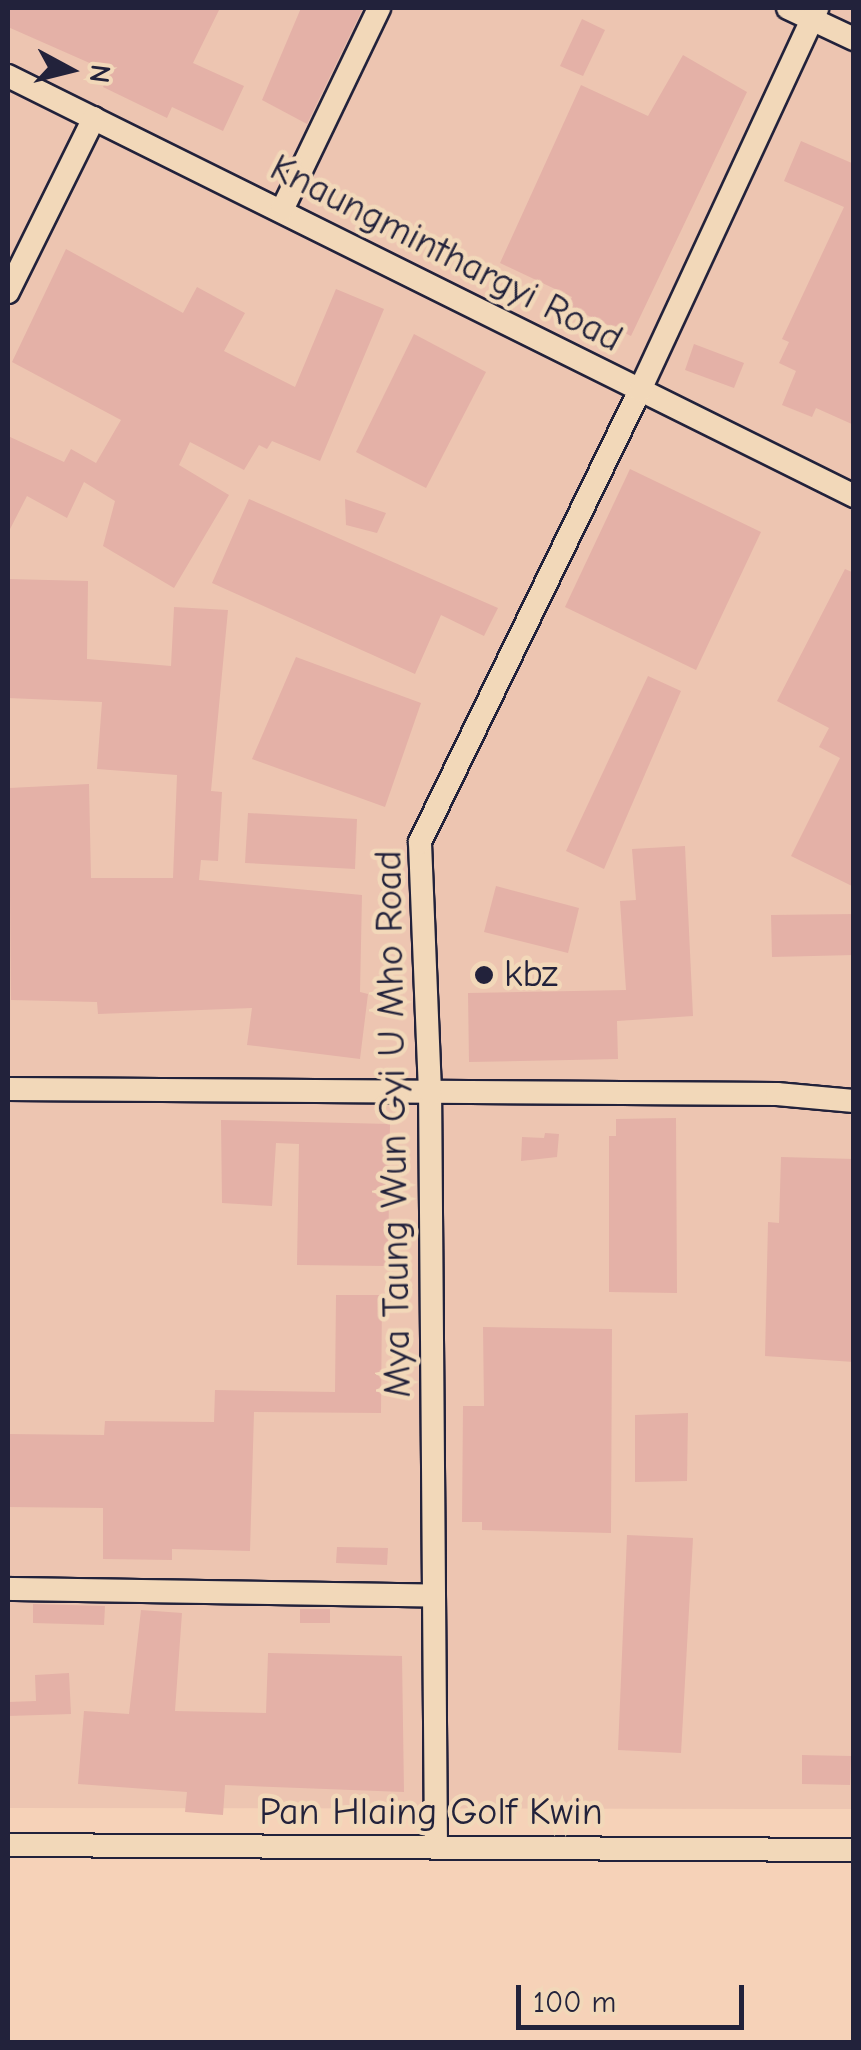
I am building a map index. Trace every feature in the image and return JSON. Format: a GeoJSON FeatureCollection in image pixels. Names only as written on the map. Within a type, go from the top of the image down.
{"type":"FeatureCollection","features":[{"type":"Feature","properties":{"kind":"street"},"geometry":{"type":"LineString","coordinates":[[282,210],[379,8]]}},
{"type":"Feature","properties":{"kind":"street"},"geometry":{"type":"LineString","coordinates":[[788,8],[814,14],[854,40]]}},
{"type":"Feature","properties":{"kind":"street","name":"Mya Taung Wun Gyi U Mho Road"},"geometry":{"type":"LineString","coordinates":[[436,1848],[430,1092],[420,842],[640,390],[814,14]]}},
{"type":"Feature","properties":{"kind":"street","name":"Knaungminthargyi Road"},"geometry":{"type":"LineString","coordinates":[[8,76],[854,496]]}},
{"type":"Feature","properties":{"kind":"street"},"geometry":{"type":"LineString","coordinates":[[8,292],[94,118]]}},
{"type":"Feature","properties":{"kind":"street"},"geometry":{"type":"LineString","coordinates":[[8,1089],[778,1094],[854,1101]]}},
{"type":"Feature","properties":{"kind":"street"},"geometry":{"type":"LineString","coordinates":[[8,1590],[434,1596]]}},
{"type":"Feature","properties":{"kind":"street","name":"Pan Hlaing Golf Kwin"},"geometry":{"type":"LineString","coordinates":[[8,1844],[854,1850]]}},
{"type":"Feature","properties":{"kind":"shaded area"},"geometry":{"type":"Polygon","coordinates":[[[8,8],[853,8],[853,1809],[8,1808],[8,8]]]}},
{"type":"Feature","properties":{"kind":"building"},"geometry":{"type":"Polygon","coordinates":[[[8,8],[220,8],[193,63],[244,86],[223,131],[172,107],[167,118],[103,87],[110,72],[8,27],[8,8]]]}},
{"type":"Feature","properties":{"kind":"building"},"geometry":{"type":"Polygon","coordinates":[[[301,8],[363,8],[307,124],[262,100],[301,8]]]}},
{"type":"Feature","properties":{"kind":"building"},"geometry":{"type":"Polygon","coordinates":[[[582,19],[605,30],[583,76],[560,66],[582,19]]]}},
{"type":"Feature","properties":{"kind":"building"},"geometry":{"type":"Polygon","coordinates":[[[683,55],[747,92],[631,336],[568,306],[572,297],[500,263],[581,85],[648,116],[683,55]]]}},
{"type":"Feature","properties":{"kind":"building"},"geometry":{"type":"Polygon","coordinates":[[[801,141],[854,164],[854,425],[816,408],[812,417],[782,405],[796,371],[779,363],[789,342],[782,339],[844,207],[784,181],[801,141]]]}},
{"type":"Feature","properties":{"kind":"building"},"geometry":{"type":"Polygon","coordinates":[[[66,249],[183,313],[197,287],[245,313],[224,351],[295,387],[336,289],[384,309],[320,461],[272,441],[267,449],[259,445],[244,470],[190,442],[179,465],[229,495],[174,588],[103,546],[115,501],[84,482],[67,518],[27,496],[8,533],[8,436],[64,462],[71,449],[96,463],[121,420],[12,362],[66,249]]]}},
{"type":"Feature","properties":{"kind":"building"},"geometry":{"type":"Polygon","coordinates":[[[414,334],[486,372],[426,488],[356,452],[414,334]]]}},
{"type":"Feature","properties":{"kind":"building"},"geometry":{"type":"Polygon","coordinates":[[[694,344],[744,363],[734,388],[685,370],[694,344]]]}},
{"type":"Feature","properties":{"kind":"building"},"geometry":{"type":"Polygon","coordinates":[[[630,469],[761,532],[696,670],[565,607],[630,469]]]}},
{"type":"Feature","properties":{"kind":"building"},"geometry":{"type":"Polygon","coordinates":[[[249,499],[498,608],[484,636],[441,615],[415,674],[212,583],[249,499]]]}},
{"type":"Feature","properties":{"kind":"building"},"geometry":{"type":"Polygon","coordinates":[[[345,499],[386,513],[377,533],[346,525],[345,499]]]}},
{"type":"Feature","properties":{"kind":"building"},"geometry":{"type":"Polygon","coordinates":[[[845,569],[854,573],[854,887],[791,856],[840,758],[819,747],[829,728],[777,701],[845,569]]]}},
{"type":"Feature","properties":{"kind":"building"},"geometry":{"type":"Polygon","coordinates":[[[8,579],[88,581],[87,659],[171,666],[174,607],[228,610],[211,791],[222,792],[218,861],[201,860],[199,880],[362,895],[360,992],[368,994],[360,1059],[247,1045],[252,1008],[98,1014],[97,1002],[11,1000],[9,788],[89,784],[91,878],[173,878],[177,775],[97,769],[102,702],[8,698],[8,579]]]}},
{"type":"Feature","properties":{"kind":"building"},"geometry":{"type":"Polygon","coordinates":[[[296,657],[421,703],[385,807],[252,759],[296,657]]]}},
{"type":"Feature","properties":{"kind":"building"},"geometry":{"type":"Polygon","coordinates":[[[648,676],[681,691],[604,869],[566,851],[648,676]]]}},
{"type":"Feature","properties":{"kind":"building"},"geometry":{"type":"Polygon","coordinates":[[[248,813],[357,819],[355,869],[245,863],[248,813]]]}},
{"type":"Feature","properties":{"kind":"building"},"geometry":{"type":"Polygon","coordinates":[[[685,846],[693,1016],[617,1021],[618,1059],[469,1062],[468,993],[626,990],[620,901],[636,900],[632,849],[685,846]]]}},
{"type":"Feature","properties":{"kind":"building"},"geometry":{"type":"Polygon","coordinates":[[[496,886],[579,908],[568,953],[484,932],[496,886]]]}},
{"type":"Feature","properties":{"kind":"building"},"geometry":{"type":"Polygon","coordinates":[[[854,914],[854,955],[772,957],[771,915],[854,914]]]}},
{"type":"Feature","properties":{"kind":"building"},"geometry":{"type":"Polygon","coordinates":[[[676,1118],[677,1293],[609,1292],[609,1136],[616,1136],[616,1119],[676,1118]]]}},
{"type":"Feature","properties":{"kind":"building"},"geometry":{"type":"Polygon","coordinates":[[[221,1120],[390,1124],[388,1266],[297,1265],[299,1144],[276,1143],[272,1206],[222,1203],[221,1120]]]}},
{"type":"Feature","properties":{"kind":"building"},"geometry":{"type":"Polygon","coordinates":[[[545,1133],[559,1134],[557,1157],[521,1161],[522,1137],[544,1138],[545,1133]]]}},
{"type":"Feature","properties":{"kind":"building"},"geometry":{"type":"Polygon","coordinates":[[[781,1157],[854,1159],[854,1362],[765,1356],[768,1222],[779,1223],[781,1157]]]}},
{"type":"Feature","properties":{"kind":"building"},"geometry":{"type":"Polygon","coordinates":[[[336,1295],[382,1295],[381,1413],[254,1412],[250,1551],[172,1549],[172,1560],[103,1559],[103,1508],[8,1507],[8,1434],[104,1435],[105,1421],[214,1422],[215,1390],[335,1392],[336,1295]]]}},
{"type":"Feature","properties":{"kind":"building"},"geometry":{"type":"Polygon","coordinates":[[[483,1327],[612,1329],[611,1533],[482,1530],[482,1522],[462,1522],[463,1406],[484,1406],[483,1327]]]}},
{"type":"Feature","properties":{"kind":"building"},"geometry":{"type":"Polygon","coordinates":[[[688,1413],[687,1481],[635,1482],[635,1415],[688,1413]]]}},
{"type":"Feature","properties":{"kind":"building"},"geometry":{"type":"Polygon","coordinates":[[[627,1535],[693,1538],[681,1753],[618,1750],[627,1535]]]}},
{"type":"Feature","properties":{"kind":"building"},"geometry":{"type":"Polygon","coordinates":[[[337,1547],[388,1548],[387,1565],[336,1563],[337,1547]]]}},
{"type":"Feature","properties":{"kind":"building"},"geometry":{"type":"Polygon","coordinates":[[[33,1604],[105,1606],[104,1625],[33,1623],[33,1604]]]}},
{"type":"Feature","properties":{"kind":"building"},"geometry":{"type":"Polygon","coordinates":[[[300,1609],[330,1609],[330,1623],[300,1623],[300,1609]]]}},
{"type":"Feature","properties":{"kind":"building"},"geometry":{"type":"Polygon","coordinates":[[[141,1610],[182,1613],[175,1711],[266,1713],[268,1653],[402,1656],[404,1792],[225,1785],[223,1815],[185,1812],[187,1792],[78,1784],[84,1711],[129,1714],[141,1610]]]}},
{"type":"Feature","properties":{"kind":"building"},"geometry":{"type":"Polygon","coordinates":[[[69,1673],[71,1714],[8,1716],[8,1702],[36,1701],[35,1675],[69,1673]]]}},
{"type":"Feature","properties":{"kind":"building"},"geometry":{"type":"Polygon","coordinates":[[[802,1755],[851,1756],[850,1785],[802,1784],[802,1755]]]}},
{"type":"Feature","properties":{"kind":"place","name":"kbz"},"geometry":{"type":"Point","coordinates":[484,975]}}]}
